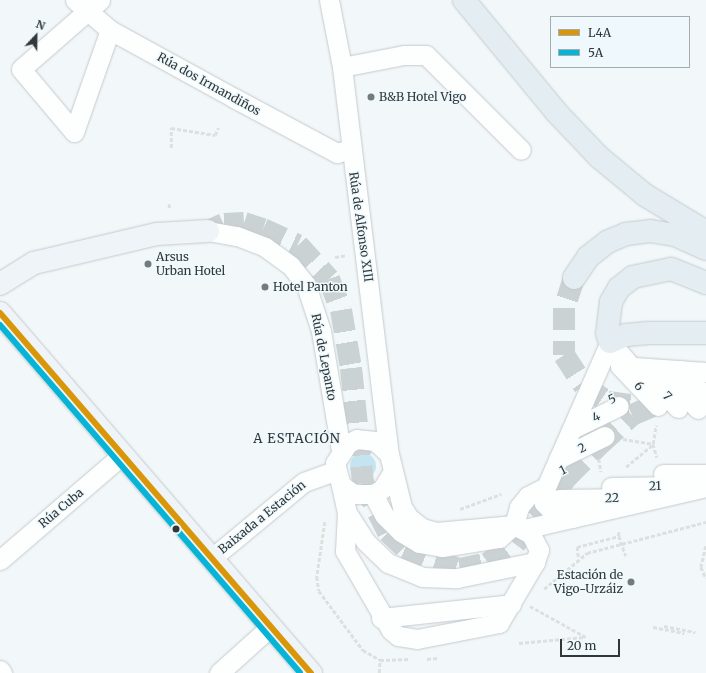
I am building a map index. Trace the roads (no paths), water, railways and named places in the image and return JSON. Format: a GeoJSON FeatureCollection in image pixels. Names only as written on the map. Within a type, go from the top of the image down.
{"type":"FeatureCollection","features":[{"type":"Feature","properties":{"kind":"highway"},"geometry":{"type":"LineString","coordinates":[[464,0],[538,91],[579,137],[628,182],[683,221],[706,232]]}},
{"type":"Feature","properties":{"kind":"highway"},"geometry":{"type":"LineString","coordinates":[[574,278],[588,257],[606,242],[626,234],[650,231],[675,235],[706,249]]}},
{"type":"Feature","properties":{"kind":"highway"},"geometry":{"type":"LineString","coordinates":[[706,282],[672,269],[633,277],[619,288],[611,302],[607,333],[610,342],[649,333],[706,333]]}},
{"type":"Feature","properties":{"kind":"main road"},"geometry":{"type":"LineString","coordinates":[[0,284],[34,263],[158,234],[208,230]]}},
{"type":"Feature","properties":{"kind":"main road"},"geometry":{"type":"LineString","coordinates":[[0,313],[121,456],[212,558],[311,673]]}},
{"type":"Feature","properties":{"kind":"street"},"geometry":{"type":"LineString","coordinates":[[100,0],[80,6],[21,69],[74,132],[110,30]]}},
{"type":"Feature","properties":{"kind":"street","name":"Rúa de Alfonso XIII"},"geometry":{"type":"LineString","coordinates":[[329,0],[342,67],[350,149],[389,454]]}},
{"type":"Feature","properties":{"kind":"street","name":"Rúa dos Irmandiños"},"geometry":{"type":"LineString","coordinates":[[80,6],[110,30],[332,150],[343,153],[350,149]]}},
{"type":"Feature","properties":{"kind":"street"},"geometry":{"type":"LineString","coordinates":[[342,67],[404,55],[426,56],[522,150]]}},
{"type":"Feature","properties":{"kind":"street","name":"Rúa de Lepanto"},"geometry":{"type":"LineString","coordinates":[[208,230],[237,236],[265,248],[291,266],[306,285],[321,331],[341,450]]}},
{"type":"Feature","properties":{"kind":"street"},"geometry":{"type":"LineString","coordinates":[[573,518],[555,514],[544,503],[610,342],[631,367]]}},
{"type":"Feature","properties":{"kind":"street"},"geometry":{"type":"LineString","coordinates":[[601,365],[705,373]]}},
{"type":"Feature","properties":{"kind":"street","name":"6"},"geometry":{"type":"LineString","coordinates":[[631,367],[658,406]]}},
{"type":"Feature","properties":{"kind":"street","name":"7"},"geometry":{"type":"LineString","coordinates":[[631,367],[678,408]]}},
{"type":"Feature","properties":{"kind":"street"},"geometry":{"type":"LineString","coordinates":[[660,369],[702,403]]}},
{"type":"Feature","properties":{"kind":"street"},"geometry":{"type":"LineString","coordinates":[[680,370],[702,403]]}},
{"type":"Feature","properties":{"kind":"street","name":"5"},"geometry":{"type":"LineString","coordinates":[[562,458],[615,414],[562,458]]}},
{"type":"Feature","properties":{"kind":"street"},"geometry":{"type":"LineString","coordinates":[[519,527],[531,534],[539,550],[535,562],[511,604],[492,627],[418,639],[398,636],[381,618],[345,551],[347,513],[338,478],[341,450],[352,441],[366,439],[376,441],[389,454],[392,473],[402,507],[409,518],[422,528],[436,532],[519,527],[573,518],[706,486]]}},
{"type":"Feature","properties":{"kind":"street","name":"1"},"geometry":{"type":"LineString","coordinates":[[562,458],[598,454]]}},
{"type":"Feature","properties":{"kind":"street","name":"Rúa Cuba"},"geometry":{"type":"LineString","coordinates":[[0,560],[121,456]]}},
{"type":"Feature","properties":{"kind":"street"},"geometry":{"type":"LineString","coordinates":[[519,527],[519,507],[562,458]]}},
{"type":"Feature","properties":{"kind":"street","name":"22"},"geometry":{"type":"LineString","coordinates":[[562,458],[665,497]]}},
{"type":"Feature","properties":{"kind":"street"},"geometry":{"type":"LineString","coordinates":[[651,474],[702,467]]}},
{"type":"Feature","properties":{"kind":"street"},"geometry":{"type":"LineString","coordinates":[[338,478],[354,494],[373,494],[382,489],[392,473]]}},
{"type":"Feature","properties":{"kind":"street","name":"Baixada a Estación"},"geometry":{"type":"LineString","coordinates":[[212,558],[304,482],[338,478]]}},
{"type":"Feature","properties":{"kind":"street","name":"21"},"geometry":{"type":"LineString","coordinates":[[605,487],[706,486]]}},
{"type":"Feature","properties":{"kind":"street"},"geometry":{"type":"LineString","coordinates":[[373,494],[384,515],[401,532],[419,543],[436,547],[485,543],[499,538],[519,527]]}},
{"type":"Feature","properties":{"kind":"street"},"geometry":{"type":"LineString","coordinates":[[347,513],[365,541],[388,563],[422,578],[457,578],[535,562]]}},
{"type":"Feature","properties":{"kind":"street"},"geometry":{"type":"LineString","coordinates":[[381,618],[511,604]]}},
{"type":"Feature","properties":{"kind":"street"},"geometry":{"type":"LineString","coordinates":[[219,673],[270,627]]}},
{"type":"Feature","properties":{"kind":"tunnel"},"geometry":{"type":"LineString","coordinates":[[208,231],[224,224],[244,223],[263,229],[298,245],[329,279],[341,310],[351,368],[363,483],[388,532],[405,548],[435,561],[460,569],[488,563],[515,544],[567,477],[632,415],[674,397]]}},
{"type":"Feature","properties":{"kind":"tunnel"},"geometry":{"type":"LineString","coordinates":[[574,278],[564,308],[564,355],[584,386],[608,402],[635,406]]}},
{"type":"Feature","properties":{"kind":"place","name":"B&B Hotel Vigo"},"geometry":{"type":"Point","coordinates":[371,97]}},
{"type":"Feature","properties":{"kind":"place","name":"Arsus Urban Hotel"},"geometry":{"type":"Point","coordinates":[148,264]}},
{"type":"Feature","properties":{"kind":"place","name":"Hotel Panton"},"geometry":{"type":"Point","coordinates":[265,287]}},
{"type":"Feature","properties":{"kind":"place","name":"Estación de Vigo-Urzáiz"},"geometry":{"type":"Point","coordinates":[631,582]}},
{"type":"Feature","properties":{"kind":"district","name":"A ESTACIÓN"},"geometry":{"type":"Point","coordinates":[297,439]}}]}
